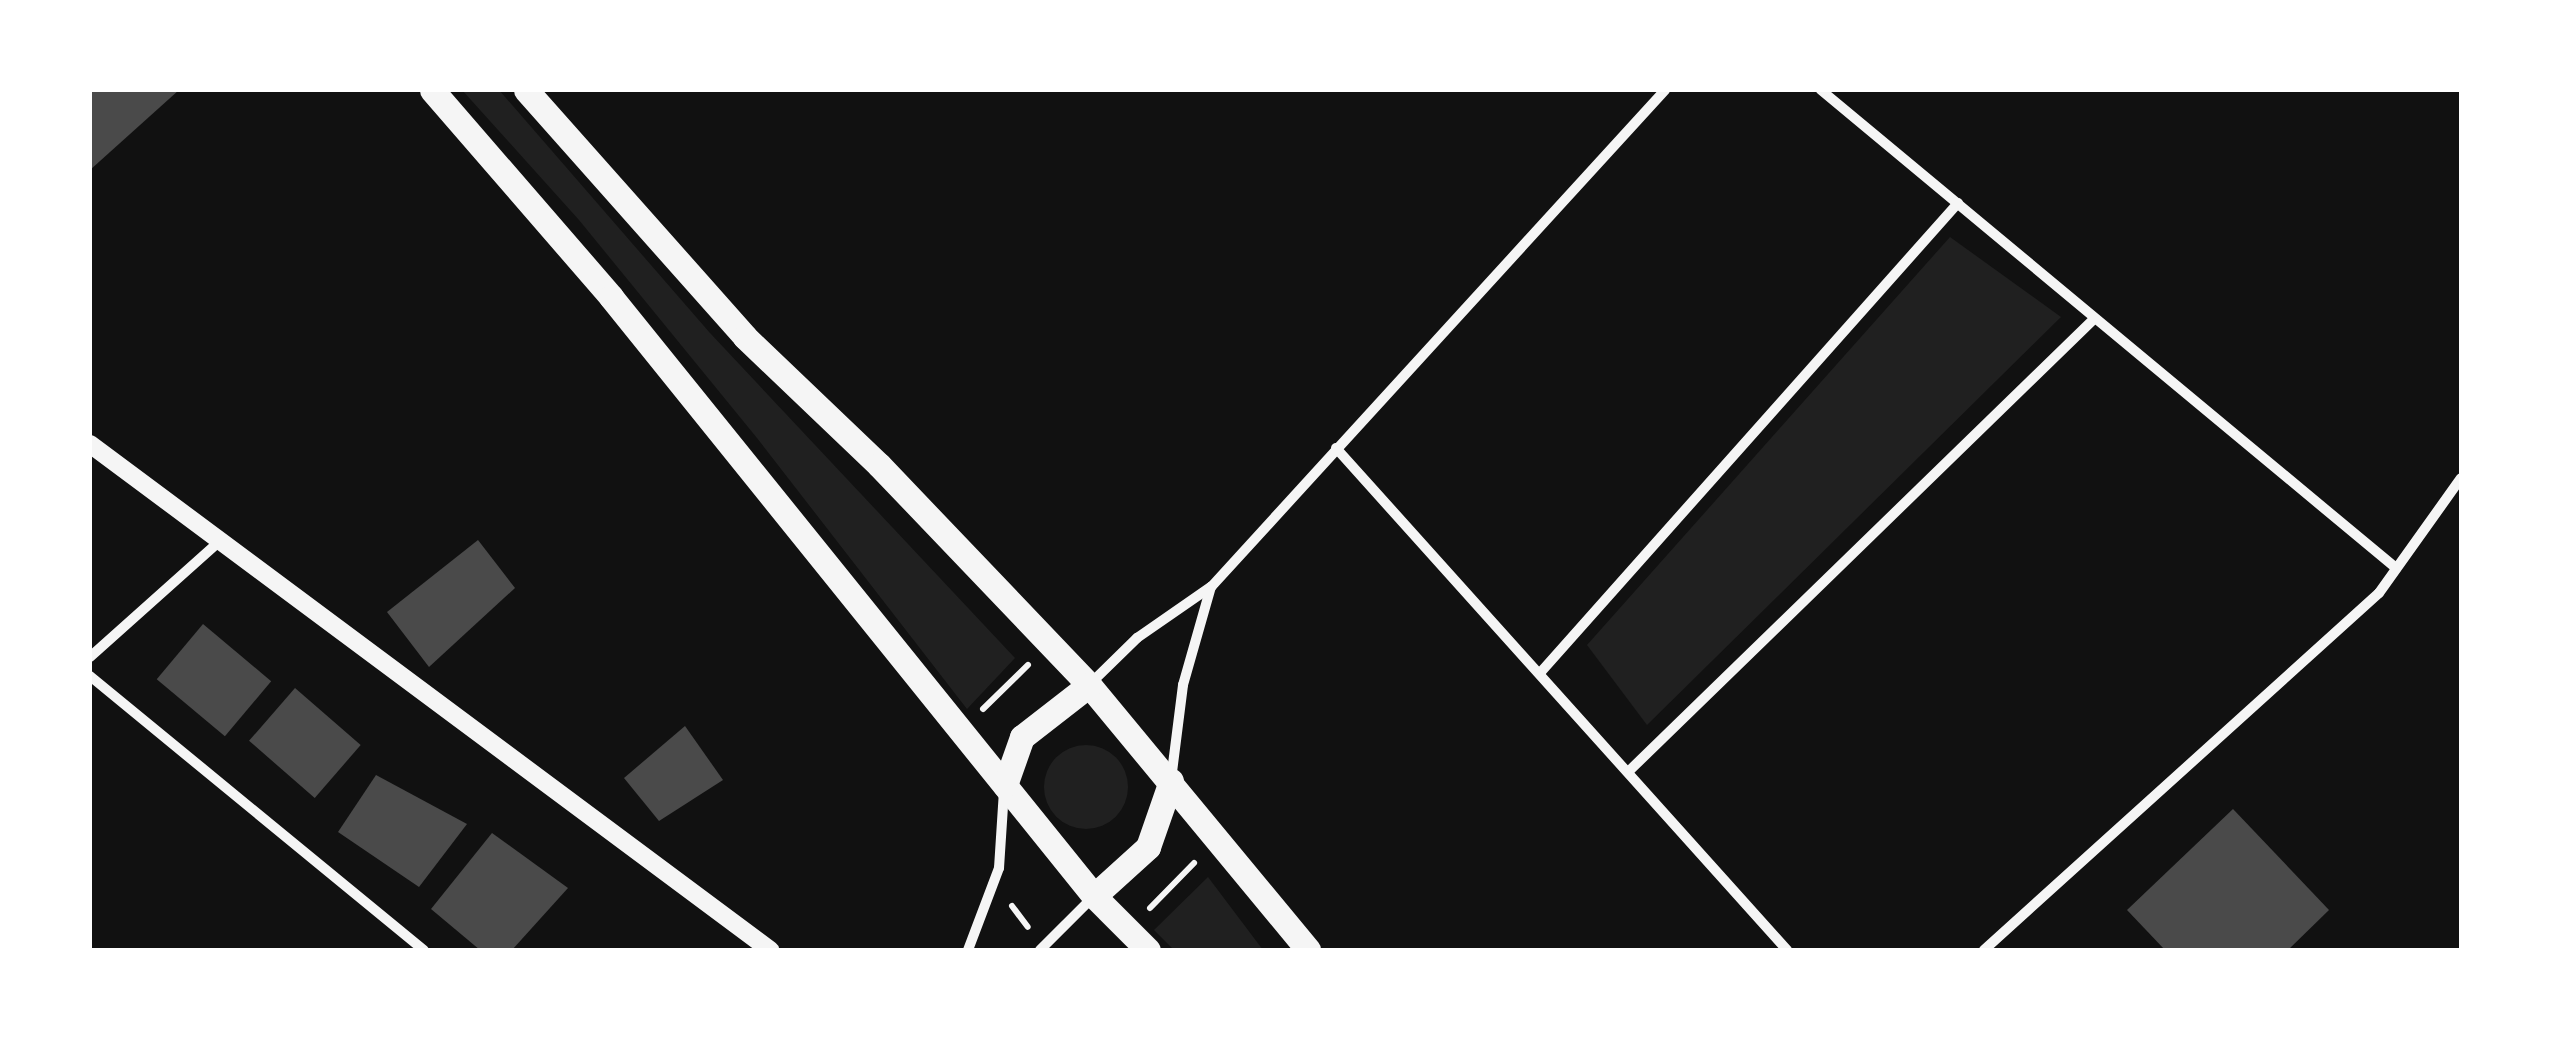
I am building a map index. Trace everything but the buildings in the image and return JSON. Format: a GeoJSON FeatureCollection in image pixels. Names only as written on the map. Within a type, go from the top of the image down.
{"type":"FeatureCollection","features":[{"type":"Feature","properties":{"kind":"main road"},"geometry":{"type":"LineString","coordinates":[[432,90],[611,296],[1094,896],[1148,950]]}},
{"type":"Feature","properties":{"kind":"main road"},"geometry":{"type":"LineString","coordinates":[[526,90],[744,337],[879,465],[1090,685],[1308,950]]}},
{"type":"Feature","properties":{"kind":"main road"},"geometry":{"type":"LineString","coordinates":[[1005,785],[1022,737],[1090,685]]}},
{"type":"Feature","properties":{"kind":"main road"},"geometry":{"type":"LineString","coordinates":[[1094,896],[1148,846],[1171,782]]}},
{"type":"Feature","properties":{"kind":"street"},"geometry":{"type":"LineString","coordinates":[[1090,685],[1138,638],[1212,586],[1665,90]]}},
{"type":"Feature","properties":{"kind":"street"},"geometry":{"type":"LineString","coordinates":[[1821,90],[2396,568]]}},
{"type":"Feature","properties":{"kind":"street"},"geometry":{"type":"LineString","coordinates":[[1540,674],[1958,204]]}},
{"type":"Feature","properties":{"kind":"street"},"geometry":{"type":"LineString","coordinates":[[1628,772],[2094,319]]}},
{"type":"Feature","properties":{"kind":"street"},"geometry":{"type":"LineString","coordinates":[[90,444],[770,950]]}},
{"type":"Feature","properties":{"kind":"street"},"geometry":{"type":"LineString","coordinates":[[1336,448],[1787,950]]}},
{"type":"Feature","properties":{"kind":"street"},"geometry":{"type":"LineString","coordinates":[[1984,950],[2379,593],[2461,478]]}},
{"type":"Feature","properties":{"kind":"street"},"geometry":{"type":"LineString","coordinates":[[90,656],[220,540]]}},
{"type":"Feature","properties":{"kind":"street"},"geometry":{"type":"LineString","coordinates":[[1171,782],[1182,685],[1212,586]]}},
{"type":"Feature","properties":{"kind":"street"},"geometry":{"type":"LineString","coordinates":[[90,676],[424,950]]}},
{"type":"Feature","properties":{"kind":"street"},"geometry":{"type":"LineString","coordinates":[[968,950],[998,868],[1005,785]]}},
{"type":"Feature","properties":{"kind":"street"},"geometry":{"type":"LineString","coordinates":[[1040,950],[1094,896]]}},
{"type":"Feature","properties":{"kind":"path"},"geometry":{"type":"LineString","coordinates":[[977,715],[1032,660]]}},
{"type":"Feature","properties":{"kind":"path"},"geometry":{"type":"LineString","coordinates":[[1142,916],[1198,858]]}},
{"type":"Feature","properties":{"kind":"path"},"geometry":{"type":"LineString","coordinates":[[1008,900],[1032,932]]}},
{"type":"Feature","properties":{"kind":"shaded area"},"geometry":{"type":"Polygon","coordinates":[[[462,90],[499,90],[710,333],[1015,658],[967,709],[757,438],[579,220],[462,90]]]}},
{"type":"Feature","properties":{"kind":"shaded area"},"geometry":{"type":"Polygon","coordinates":[[[1950,237],[2061,317],[1647,725],[1587,645],[1950,237]]]}},
{"type":"Feature","properties":{"kind":"shaded area"},"geometry":{"type":"Polygon","coordinates":[[[1086,745],[1109,752],[1121,764],[1128,787],[1121,810],[1109,822],[1086,829],[1063,822],[1051,810],[1044,787],[1051,764],[1063,752],[1086,745]]]}},
{"type":"Feature","properties":{"kind":"shaded area"},"geometry":{"type":"Polygon","coordinates":[[[1208,877],[1263,950],[1174,950],[1154,930],[1208,877]]]}}]}
